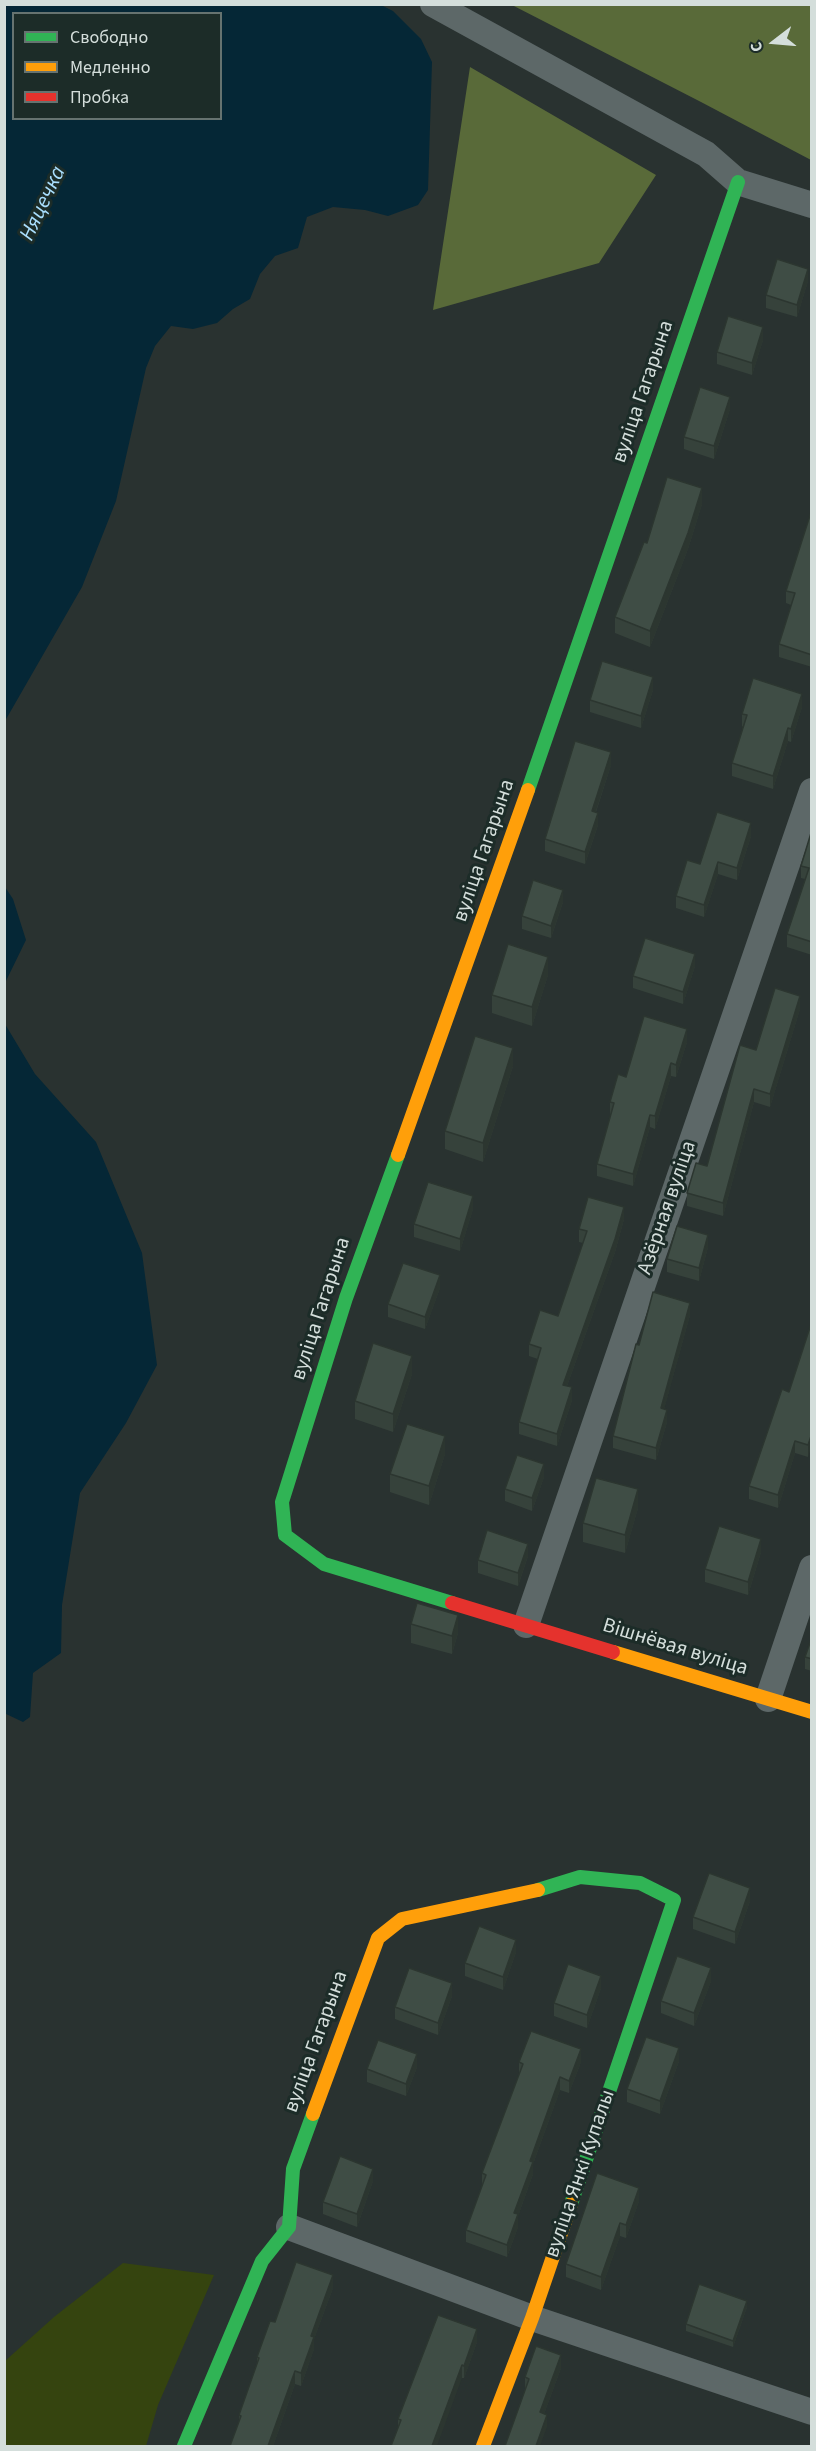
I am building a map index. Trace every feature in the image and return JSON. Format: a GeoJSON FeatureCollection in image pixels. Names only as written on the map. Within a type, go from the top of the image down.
{"type":"FeatureCollection","features":[{"type":"Feature","properties":{"kind":"street"},"geometry":{"type":"LineString","coordinates":[[433,4],[706,154],[738,182],[812,206]]}},
{"type":"Feature","properties":{"kind":"street","name":"вуліца Гагарына"},"geometry":{"type":"LineString","coordinates":[[285,1535],[282,1502],[346,1298],[481,928],[578,652],[738,182]]}},
{"type":"Feature","properties":{"kind":"street","name":"Азёрная вуліца"},"geometry":{"type":"LineString","coordinates":[[526,1624],[812,792]]}},
{"type":"Feature","properties":{"kind":"street","name":"Вішнёвая вуліца"},"geometry":{"type":"LineString","coordinates":[[285,1535],[324,1564],[812,1712]]}},
{"type":"Feature","properties":{"kind":"street"},"geometry":{"type":"LineString","coordinates":[[768,1699],[812,1568]]}},
{"type":"Feature","properties":{"kind":"street","name":"вуліца Гагарына"},"geometry":{"type":"LineString","coordinates":[[289,2227],[293,2169],[378,1938],[402,1919],[521,1895],[580,1877],[640,1882],[674,1900]]}},
{"type":"Feature","properties":{"kind":"street","name":"вуліца Янкі Купалы"},"geometry":{"type":"LineString","coordinates":[[483,2446],[532,2318],[674,1900]]}},
{"type":"Feature","properties":{"kind":"street"},"geometry":{"type":"LineString","coordinates":[[184,2446],[262,2261],[289,2227],[532,2318],[812,2412]]}},
{"type":"Feature","properties":{"kind":"green space"},"geometry":{"type":"Polygon","coordinates":[[[512,5],[811,5],[811,160],[701,102],[512,5]]]}},
{"type":"Feature","properties":{"kind":"green space"},"geometry":{"type":"Polygon","coordinates":[[[470,67],[656,175],[599,263],[433,310],[470,67]]]}},
{"type":"Feature","properties":{"kind":"green space"},"geometry":{"type":"Polygon","coordinates":[[[123,2263],[214,2275],[158,2405],[146,2446],[5,2446],[5,2361],[54,2317],[123,2263]]]}},
{"type":"Feature","properties":{"kind":"water","name":"Няцечка"},"geometry":{"type":"Polygon","coordinates":[[[5,5],[381,5],[393,11],[421,39],[432,62],[428,190],[418,205],[388,216],[365,210],[333,207],[307,217],[298,248],[275,256],[260,274],[250,299],[233,309],[217,323],[193,329],[171,326],[155,346],[146,368],[116,501],[82,587],[5,721],[5,5]]]}},
{"type":"Feature","properties":{"kind":"water"},"geometry":{"type":"Polygon","coordinates":[[[5,887],[13,899],[26,940],[5,983],[5,887]]]}},
{"type":"Feature","properties":{"kind":"water"},"geometry":{"type":"Polygon","coordinates":[[[5,1024],[35,1074],[96,1142],[142,1253],[157,1365],[126,1423],[80,1493],[62,1605],[61,1653],[33,1673],[30,1717],[23,1722],[4,1713],[5,1024]]]}},
{"type":"Feature","properties":{"kind":"building"},"geometry":{"type":"Polygon","coordinates":[[[777,259],[808,269],[797,305],[766,295],[777,259]]]}},
{"type":"Feature","properties":{"kind":"building"},"geometry":{"type":"Polygon","coordinates":[[[728,316],[763,327],[752,363],[717,352],[728,316]]]}},
{"type":"Feature","properties":{"kind":"building"},"geometry":{"type":"Polygon","coordinates":[[[700,387],[730,397],[714,446],[684,437],[700,387]]]}},
{"type":"Feature","properties":{"kind":"building"},"geometry":{"type":"Polygon","coordinates":[[[667,477],[702,488],[688,533],[650,631],[615,617],[644,542],[647,543],[667,477]]]}},
{"type":"Feature","properties":{"kind":"building"},"geometry":{"type":"Polygon","coordinates":[[[812,509],[812,655],[779,644],[795,593],[786,591],[812,509]]]}},
{"type":"Feature","properties":{"kind":"building"},"geometry":{"type":"Polygon","coordinates":[[[602,661],[653,677],[641,716],[590,700],[602,661]]]}},
{"type":"Feature","properties":{"kind":"building"},"geometry":{"type":"Polygon","coordinates":[[[753,678],[802,694],[791,729],[788,728],[773,776],[732,763],[747,715],[742,714],[753,678]]]}},
{"type":"Feature","properties":{"kind":"building"},"geometry":{"type":"Polygon","coordinates":[[[575,741],[611,752],[592,811],[598,813],[585,852],[545,839],[575,741]]]}},
{"type":"Feature","properties":{"kind":"building"},"geometry":{"type":"Polygon","coordinates":[[[717,812],[751,823],[737,868],[718,862],[704,905],[676,896],[687,860],[700,864],[717,812]]]}},
{"type":"Feature","properties":{"kind":"building"},"geometry":{"type":"Polygon","coordinates":[[[811,833],[812,942],[787,934],[809,868],[801,866],[811,833]]]}},
{"type":"Feature","properties":{"kind":"building"},"geometry":{"type":"Polygon","coordinates":[[[533,880],[563,890],[551,926],[522,916],[533,880]]]}},
{"type":"Feature","properties":{"kind":"building"},"geometry":{"type":"Polygon","coordinates":[[[645,938],[695,954],[683,992],[633,976],[645,938]]]}},
{"type":"Feature","properties":{"kind":"building"},"geometry":{"type":"Polygon","coordinates":[[[508,944],[548,957],[532,1007],[492,995],[508,944]]]}},
{"type":"Feature","properties":{"kind":"building"},"geometry":{"type":"Polygon","coordinates":[[[775,988],[800,996],[770,1094],[754,1089],[723,1203],[687,1193],[696,1163],[707,1166],[740,1045],[756,1050],[775,988]]]}},
{"type":"Feature","properties":{"kind":"building"},"geometry":{"type":"Polygon","coordinates":[[[644,1016],[687,1029],[676,1065],[671,1063],[655,1116],[650,1115],[633,1174],[597,1164],[614,1103],[610,1102],[618,1074],[626,1077],[644,1016]]]}},
{"type":"Feature","properties":{"kind":"building"},"geometry":{"type":"Polygon","coordinates":[[[475,1036],[513,1048],[483,1143],[445,1131],[475,1036]]]}},
{"type":"Feature","properties":{"kind":"building"},"geometry":{"type":"Polygon","coordinates":[[[428,1182],[473,1196],[460,1239],[414,1224],[428,1182]]]}},
{"type":"Feature","properties":{"kind":"building"},"geometry":{"type":"Polygon","coordinates":[[[588,1197],[624,1207],[615,1239],[563,1385],[572,1387],[557,1434],[519,1422],[541,1348],[529,1344],[540,1310],[558,1316],[587,1231],[579,1229],[588,1197]]]}},
{"type":"Feature","properties":{"kind":"building"},"geometry":{"type":"Polygon","coordinates":[[[677,1226],[708,1235],[699,1268],[667,1259],[677,1226]]]}},
{"type":"Feature","properties":{"kind":"building"},"geometry":{"type":"Polygon","coordinates":[[[403,1263],[440,1275],[425,1317],[388,1304],[403,1263]]]}},
{"type":"Feature","properties":{"kind":"building"},"geometry":{"type":"Polygon","coordinates":[[[653,1292],[690,1303],[661,1408],[667,1410],[656,1448],[613,1436],[636,1344],[639,1345],[653,1292]]]}},
{"type":"Feature","properties":{"kind":"building"},"geometry":{"type":"Polygon","coordinates":[[[812,1321],[812,1433],[808,1445],[795,1441],[778,1495],[749,1486],[782,1389],[789,1392],[812,1321]]]}},
{"type":"Feature","properties":{"kind":"building"},"geometry":{"type":"Polygon","coordinates":[[[373,1343],[412,1356],[393,1414],[355,1401],[373,1343]]]}},
{"type":"Feature","properties":{"kind":"building"},"geometry":{"type":"Polygon","coordinates":[[[407,1424],[445,1436],[429,1486],[390,1474],[407,1424]]]}},
{"type":"Feature","properties":{"kind":"building"},"geometry":{"type":"Polygon","coordinates":[[[517,1455],[544,1464],[532,1498],[505,1489],[517,1455]]]}},
{"type":"Feature","properties":{"kind":"building"},"geometry":{"type":"Polygon","coordinates":[[[596,1478],[638,1489],[625,1535],[583,1523],[596,1478]]]}},
{"type":"Feature","properties":{"kind":"building"},"geometry":{"type":"Polygon","coordinates":[[[719,1526],[761,1539],[748,1582],[705,1569],[719,1526]]]}},
{"type":"Feature","properties":{"kind":"building"},"geometry":{"type":"Polygon","coordinates":[[[487,1530],[528,1544],[518,1573],[478,1560],[487,1530]]]}},
{"type":"Feature","properties":{"kind":"building"},"geometry":{"type":"Polygon","coordinates":[[[417,1603],[458,1615],[452,1636],[411,1624],[417,1603]]]}},
{"type":"Feature","properties":{"kind":"building"},"geometry":{"type":"Polygon","coordinates":[[[812,1637],[812,1659],[805,1657],[812,1637]]]}},
{"type":"Feature","properties":{"kind":"building"},"geometry":{"type":"Polygon","coordinates":[[[709,1873],[750,1888],[735,1932],[693,1917],[709,1873]]]}},
{"type":"Feature","properties":{"kind":"building"},"geometry":{"type":"Polygon","coordinates":[[[479,1926],[516,1940],[503,1977],[465,1963],[479,1926]]]}},
{"type":"Feature","properties":{"kind":"building"},"geometry":{"type":"Polygon","coordinates":[[[677,1956],[711,1968],[694,2013],[661,2001],[677,1956]]]}},
{"type":"Feature","properties":{"kind":"building"},"geometry":{"type":"Polygon","coordinates":[[[568,1964],[601,1976],[587,2015],[554,2003],[568,1964]]]}},
{"type":"Feature","properties":{"kind":"building"},"geometry":{"type":"Polygon","coordinates":[[[409,1968],[452,1983],[438,2023],[395,2007],[409,1968]]]}},
{"type":"Feature","properties":{"kind":"building"},"geometry":{"type":"Polygon","coordinates":[[[531,2031],[581,2049],[569,2081],[560,2077],[530,2161],[533,2162],[514,2213],[518,2214],[507,2245],[466,2230],[486,2175],[482,2173],[523,2064],[519,2062],[531,2031]]]}},
{"type":"Feature","properties":{"kind":"building"},"geometry":{"type":"Polygon","coordinates":[[[646,2037],[679,2048],[660,2101],[627,2089],[646,2037]]]}},
{"type":"Feature","properties":{"kind":"building"},"geometry":{"type":"Polygon","coordinates":[[[378,2040],[417,2054],[406,2084],[367,2069],[378,2040]]]}},
{"type":"Feature","properties":{"kind":"building"},"geometry":{"type":"Polygon","coordinates":[[[340,2156],[373,2169],[357,2214],[323,2202],[340,2156]]]}},
{"type":"Feature","properties":{"kind":"building"},"geometry":{"type":"Polygon","coordinates":[[[597,2173],[639,2188],[626,2225],[620,2223],[601,2277],[566,2264],[597,2173]]]}},
{"type":"Feature","properties":{"kind":"building"},"geometry":{"type":"Polygon","coordinates":[[[296,2262],[333,2275],[311,2336],[314,2337],[301,2373],[295,2371],[268,2446],[230,2446],[259,2358],[257,2357],[270,2321],[275,2322],[296,2262]]]}},
{"type":"Feature","properties":{"kind":"building"},"geometry":{"type":"Polygon","coordinates":[[[699,2284],[747,2301],[733,2341],[686,2324],[699,2284]]]}},
{"type":"Feature","properties":{"kind":"building"},"geometry":{"type":"Polygon","coordinates":[[[438,2315],[477,2329],[464,2366],[462,2365],[432,2446],[391,2446],[401,2420],[398,2419],[438,2315]]]}},
{"type":"Feature","properties":{"kind":"building"},"geometry":{"type":"Polygon","coordinates":[[[536,2346],[561,2355],[540,2412],[547,2415],[536,2446],[505,2446],[529,2379],[525,2377],[536,2346]]]}},
{"type":"Feature","properties":{"kind":"traffic: fast"},"geometry":{"type":"LineString","coordinates":[[528,790],[738,182]]}},
{"type":"Feature","properties":{"kind":"traffic: fast"},"geometry":{"type":"LineString","coordinates":[[398,1155],[346,1298],[282,1502],[285,1535],[324,1564],[452,1603]]}},
{"type":"Feature","properties":{"kind":"traffic: fast"},"geometry":{"type":"LineString","coordinates":[[538,1890],[580,1877],[640,1883],[674,1900],[571,2204]]}},
{"type":"Feature","properties":{"kind":"traffic: fast"},"geometry":{"type":"LineString","coordinates":[[184,2446],[262,2261],[289,2227],[293,2169],[313,2114]]}},
{"type":"Feature","properties":{"kind":"traffic: slow"},"geometry":{"type":"LineString","coordinates":[[398,1155],[528,790]]}},
{"type":"Feature","properties":{"kind":"traffic: slow"},"geometry":{"type":"LineString","coordinates":[[613,1652],[812,1712]]}},
{"type":"Feature","properties":{"kind":"traffic: slow"},"geometry":{"type":"LineString","coordinates":[[313,2114],[378,1938],[402,1919],[538,1890]]}},
{"type":"Feature","properties":{"kind":"traffic: slow"},"geometry":{"type":"LineString","coordinates":[[483,2446],[532,2318],[571,2204]]}},
{"type":"Feature","properties":{"kind":"traffic: jam"},"geometry":{"type":"LineString","coordinates":[[452,1603],[613,1652]]}}]}
